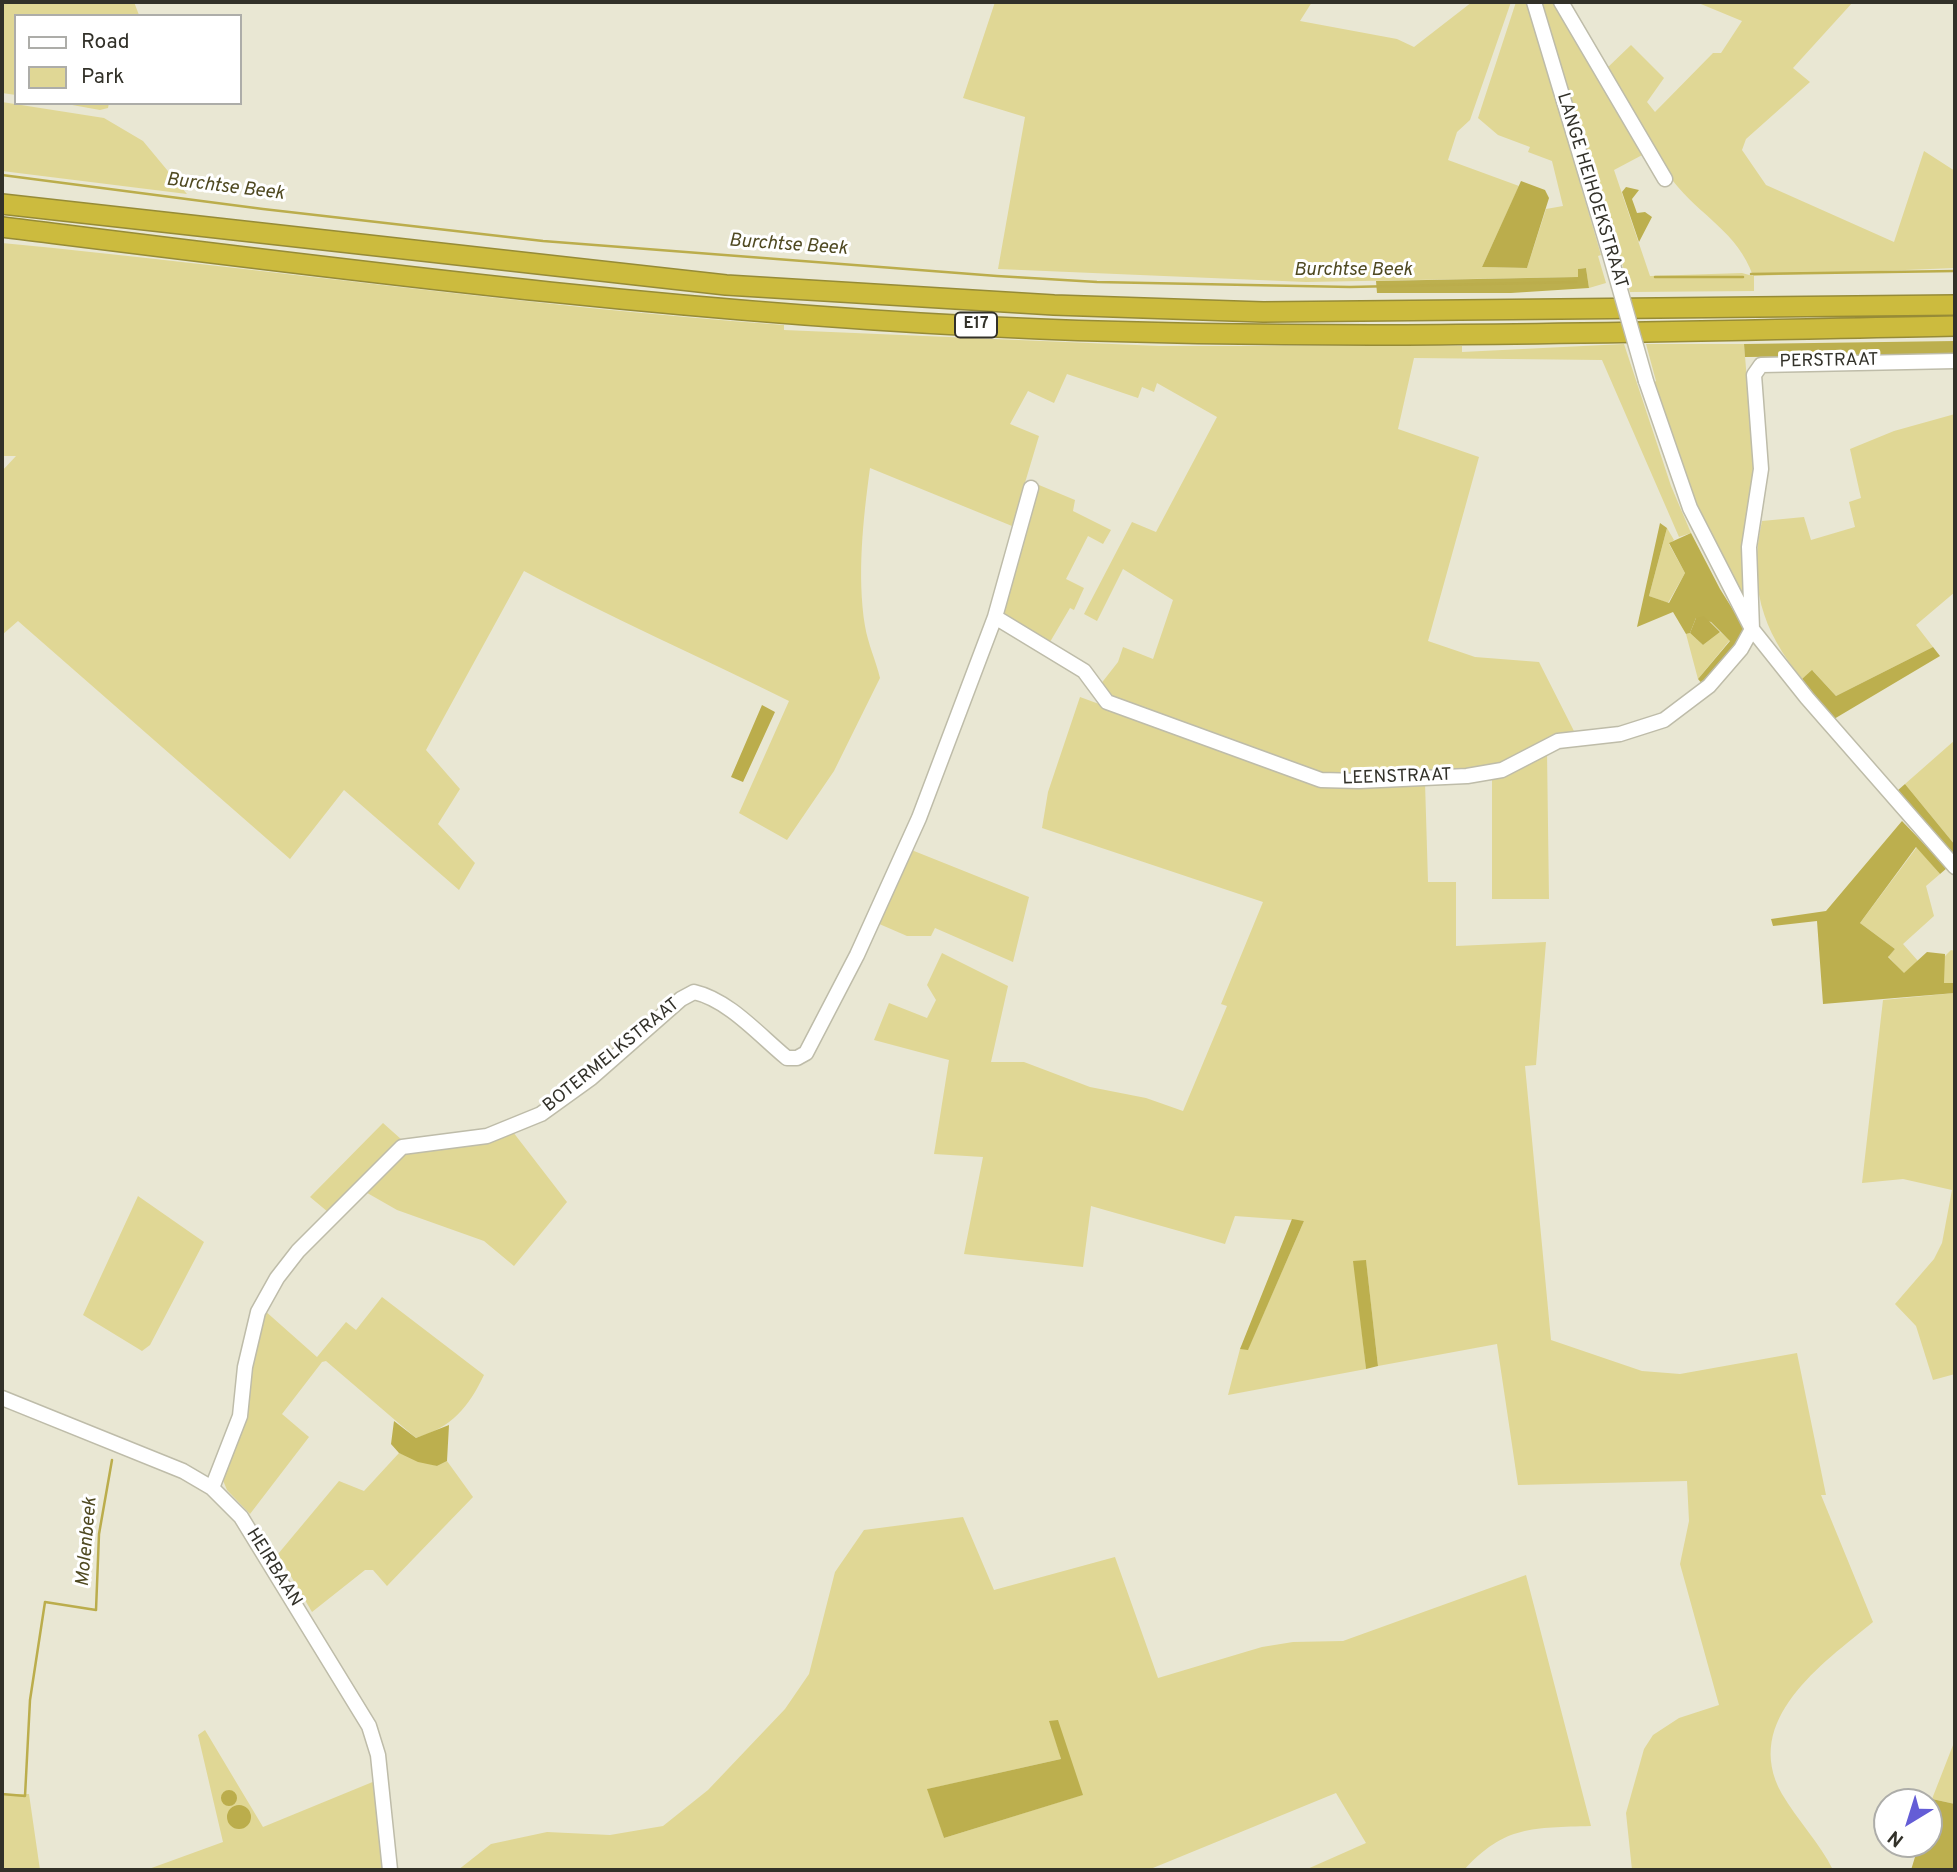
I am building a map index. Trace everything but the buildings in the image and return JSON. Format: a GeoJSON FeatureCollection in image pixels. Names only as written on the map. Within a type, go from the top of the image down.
{"type":"FeatureCollection","features":[{"type":"Feature","properties":{"kind":"highway","name":"E17"},"geometry":{"type":"LineString","coordinates":[[2,204],[726,285],[1040,304],[1263,312],[1955,305]]}},
{"type":"Feature","properties":{"kind":"highway","name":"E17"},"geometry":{"type":"LineString","coordinates":[[2,227],[374,273],[701,306],[1039,329],[1528,334],[1955,326]]}},
{"type":"Feature","properties":{"kind":"street","name":"LANGE HEIHOEKSTRAAT"},"geometry":{"type":"LineString","coordinates":[[1534,2],[1646,381],[1690,508],[1752,629]]}},
{"type":"Feature","properties":{"kind":"street"},"geometry":{"type":"LineString","coordinates":[[1561,2],[1665,179]]}},
{"type":"Feature","properties":{"kind":"street","name":"PERSTRAAT"},"geometry":{"type":"LineString","coordinates":[[1752,629],[1749,547],[1761,469],[1754,375],[1758,368],[1764,363],[1955,361]]}},
{"type":"Feature","properties":{"kind":"street","name":"BOTERMELKSTRAAT"},"geometry":{"type":"LineString","coordinates":[[212,1488],[234,1438],[250,1336],[266,1296],[298,1251],[402,1147],[487,1136],[541,1114],[591,1078],[681,999],[694,992],[710,995],[787,1058],[797,1058],[806,1053],[857,955],[919,818],[995,617],[1031,488]]}},
{"type":"Feature","properties":{"kind":"street","name":"LEENSTRAAT"},"geometry":{"type":"LineString","coordinates":[[995,617],[1084,671],[1107,702],[1311,776],[1359,781],[1467,776],[1502,769],[1558,741],[1620,734],[1664,720],[1709,686],[1741,649],[1752,629]]}},
{"type":"Feature","properties":{"kind":"street"},"geometry":{"type":"LineString","coordinates":[[1752,629],[1807,698],[1955,867]]}},
{"type":"Feature","properties":{"kind":"street","name":"HEIRBAAN"},"geometry":{"type":"LineString","coordinates":[[2,1398],[183,1471],[212,1488],[246,1525],[369,1726],[378,1755],[390,1870]]}},
{"type":"Feature","properties":{"kind":"green space"},"geometry":{"type":"Polygon","coordinates":[[[2,2],[134,2],[139,14],[14,14],[14,95],[2,93],[2,2]]]}},
{"type":"Feature","properties":{"kind":"green space"},"geometry":{"type":"Polygon","coordinates":[[[995,2],[1312,2],[1300,21],[1397,39],[1414,47],[1472,2],[1511,2],[1470,120],[1457,132],[1448,160],[1519,186],[1482,267],[1527,268],[1546,209],[1563,206],[1552,161],[1528,152],[1530,147],[1498,135],[1478,118],[1516,2],[1527,2],[1601,255],[1598,256],[1606,283],[1589,288],[1586,268],[1578,269],[1578,277],[1306,282],[998,269],[1025,117],[963,98],[995,2]]]}},
{"type":"Feature","properties":{"kind":"green space"},"geometry":{"type":"Polygon","coordinates":[[[1541,2],[1558,2],[1646,153],[1614,170],[1650,276],[1742,273],[1753,276],[1738,248],[1728,236],[1673,181],[1646,140],[1606,69],[1631,45],[1664,78],[1647,102],[1655,112],[1713,53],[1721,53],[1742,21],[1696,2],[1853,2],[1793,68],[1810,82],[1746,139],[1742,150],[1766,185],[1894,242],[1924,151],[1955,171],[1955,268],[1754,276],[1754,291],[1630,292],[1620,256],[1616,256],[1541,2]]]}},
{"type":"Feature","properties":{"kind":"green space"},"geometry":{"type":"Polygon","coordinates":[[[2,102],[104,118],[143,141],[187,194],[2,171],[2,102]]]}},
{"type":"Feature","properties":{"kind":"green space"},"geometry":{"type":"Polygon","coordinates":[[[72,105],[109,105],[108,108],[100,110],[72,105]]]}},
{"type":"Feature","properties":{"kind":"green space"},"geometry":{"type":"Polygon","coordinates":[[[2,243],[588,308],[784,325],[784,330],[1159,346],[1462,346],[1462,352],[1624,344],[1671,486],[1691,533],[1679,537],[1602,360],[1414,358],[1398,429],[1479,457],[1428,641],[1475,657],[1539,662],[1576,735],[1487,769],[1357,775],[1313,773],[1108,695],[1100,685],[1118,662],[1123,647],[1153,659],[1173,600],[1123,569],[1097,621],[1084,614],[1132,522],[1156,532],[1217,417],[1157,383],[1154,392],[1142,387],[1138,398],[1067,374],[1054,403],[1028,391],[1010,424],[1039,436],[1012,526],[870,468],[863,527],[861,587],[866,633],[880,678],[834,771],[787,840],[739,813],[789,701],[524,571],[426,750],[460,789],[438,824],[475,863],[459,890],[344,790],[290,859],[18,621],[2,635],[2,471],[16,456],[2,456],[2,243]]]}},
{"type":"Feature","properties":{"kind":"green space"},"geometry":{"type":"Polygon","coordinates":[[[1646,344],[1744,344],[1754,466],[1748,605],[1719,552],[1683,469],[1653,383],[1656,381],[1646,344]]]}},
{"type":"Feature","properties":{"kind":"green space"},"geometry":{"type":"Polygon","coordinates":[[[1955,414],[1955,592],[1916,625],[1933,647],[1836,696],[1813,671],[1802,679],[1776,642],[1768,624],[1758,585],[1758,544],[1762,521],[1804,517],[1811,540],[1855,527],[1849,502],[1861,498],[1850,449],[1894,431],[1955,414]]]}},
{"type":"Feature","properties":{"kind":"green space"},"geometry":{"type":"Polygon","coordinates":[[[1039,485],[1075,500],[1073,511],[1111,530],[1103,544],[1088,536],[1066,579],[1084,588],[1074,610],[1070,608],[1050,642],[1002,613],[1034,491],[1039,485]]]}},
{"type":"Feature","properties":{"kind":"green space"},"geometry":{"type":"Polygon","coordinates":[[[1667,528],[1674,540],[1669,544],[1685,573],[1668,603],[1649,596],[1667,528]]]}},
{"type":"Feature","properties":{"kind":"green space"},"geometry":{"type":"Polygon","coordinates":[[[1720,632],[1730,640],[1698,679],[1686,634],[1690,633],[1703,645],[1720,632]]]}},
{"type":"Feature","properties":{"kind":"green space"},"geometry":{"type":"Polygon","coordinates":[[[1080,697],[1303,779],[1425,782],[1428,882],[1456,882],[1456,946],[1546,942],[1536,1065],[1525,1066],[1551,1340],[1642,1371],[1680,1374],[1797,1353],[1826,1495],[1821,1495],[1873,1622],[1831,1656],[1793,1696],[1779,1718],[1772,1742],[1772,1767],[1782,1794],[1833,1870],[1632,1870],[1626,1813],[1644,1749],[1653,1735],[1679,1718],[1719,1705],[1680,1564],[1689,1521],[1687,1481],[1518,1485],[1497,1344],[1378,1366],[1366,1261],[1354,1261],[1366,1369],[1228,1395],[1240,1349],[1248,1349],[1304,1221],[1235,1216],[1225,1244],[1091,1206],[1083,1267],[964,1254],[983,1157],[934,1154],[949,1060],[874,1040],[889,1003],[927,1018],[936,1000],[927,985],[942,953],[1008,986],[991,1062],[1024,1062],[1090,1087],[1146,1098],[1183,1111],[1227,1006],[1221,1004],[1263,902],[1042,828],[1048,792],[1080,697]]]}},
{"type":"Feature","properties":{"kind":"green space"},"geometry":{"type":"Polygon","coordinates":[[[1955,740],[1955,845],[1905,784],[1955,740]]]}},
{"type":"Feature","properties":{"kind":"green space"},"geometry":{"type":"Polygon","coordinates":[[[1547,751],[1549,899],[1492,899],[1492,777],[1547,751]]]}},
{"type":"Feature","properties":{"kind":"green space"},"geometry":{"type":"Polygon","coordinates":[[[1917,847],[1940,874],[1926,886],[1934,916],[1903,944],[1918,961],[1904,974],[1888,956],[1895,949],[1860,923],[1917,847]]]}},
{"type":"Feature","properties":{"kind":"green space"},"geometry":{"type":"Polygon","coordinates":[[[909,849],[1029,897],[1013,962],[935,928],[931,936],[907,936],[877,923],[909,849]]]}},
{"type":"Feature","properties":{"kind":"green space"},"geometry":{"type":"Polygon","coordinates":[[[1951,950],[1955,951],[1955,983],[1943,984],[1943,958],[1951,950]]]}},
{"type":"Feature","properties":{"kind":"green space"},"geometry":{"type":"Polygon","coordinates":[[[1955,993],[1955,1374],[1933,1380],[1916,1326],[1895,1304],[1934,1259],[1942,1243],[1952,1190],[1903,1179],[1862,1183],[1883,1000],[1955,993]]]}},
{"type":"Feature","properties":{"kind":"green space"},"geometry":{"type":"Polygon","coordinates":[[[383,1123],[402,1140],[328,1212],[310,1197],[383,1123]]]}},
{"type":"Feature","properties":{"kind":"green space"},"geometry":{"type":"Polygon","coordinates":[[[513,1132],[567,1202],[514,1266],[484,1241],[397,1210],[362,1190],[404,1152],[513,1132]]]}},
{"type":"Feature","properties":{"kind":"green space"},"geometry":{"type":"Polygon","coordinates":[[[138,1196],[204,1242],[150,1345],[142,1351],[83,1315],[138,1196]]]}},
{"type":"Feature","properties":{"kind":"green space"},"geometry":{"type":"Polygon","coordinates":[[[382,1297],[484,1375],[472,1397],[449,1422],[416,1438],[326,1361],[322,1362],[282,1414],[309,1437],[250,1514],[227,1490],[222,1478],[249,1358],[264,1310],[317,1357],[346,1322],[356,1330],[382,1297]]]}},
{"type":"Feature","properties":{"kind":"green space"},"geometry":{"type":"Polygon","coordinates":[[[399,1453],[437,1466],[447,1461],[473,1497],[387,1586],[373,1570],[365,1570],[312,1612],[278,1554],[339,1481],[364,1491],[399,1453]]]}},
{"type":"Feature","properties":{"kind":"green space"},"geometry":{"type":"Polygon","coordinates":[[[963,1517],[994,1590],[1115,1557],[1158,1678],[1262,1647],[1293,1642],[1343,1641],[1526,1575],[1591,1826],[1552,1827],[1521,1832],[1493,1844],[1464,1870],[1305,1870],[1366,1843],[1336,1793],[1148,1870],[458,1870],[491,1844],[547,1832],[610,1835],[663,1826],[708,1790],[785,1709],[809,1674],[835,1572],[864,1530],[963,1517]],[[1050,1721],[1061,1759],[928,1789],[944,1838],[1082,1795],[1050,1721]]]}},
{"type":"Feature","properties":{"kind":"green space"},"geometry":{"type":"Polygon","coordinates":[[[205,1730],[263,1827],[375,1781],[386,1870],[146,1870],[223,1842],[198,1735],[205,1730]]]}},
{"type":"Feature","properties":{"kind":"green space"},"geometry":{"type":"Polygon","coordinates":[[[1955,1740],[1955,1804],[1943,1801],[1943,1788],[1936,1788],[1955,1740]]]}},
{"type":"Feature","properties":{"kind":"green space"},"geometry":{"type":"Polygon","coordinates":[[[2,1794],[29,1794],[40,1870],[2,1870],[2,1794]]]}},
{"type":"Feature","properties":{"kind":"shaded area"},"geometry":{"type":"Polygon","coordinates":[[[1521,181],[1545,190],[1549,198],[1527,268],[1482,267],[1521,181]]]}},
{"type":"Feature","properties":{"kind":"shaded area"},"geometry":{"type":"Polygon","coordinates":[[[1626,187],[1639,190],[1632,199],[1637,213],[1645,212],[1652,217],[1639,242],[1622,192],[1626,187]]]}},
{"type":"Feature","properties":{"kind":"shaded area"},"geometry":{"type":"Polygon","coordinates":[[[1586,268],[1589,288],[1511,293],[1377,293],[1376,281],[1578,277],[1578,269],[1586,268]]]}},
{"type":"Feature","properties":{"kind":"shaded area"},"geometry":{"type":"Polygon","coordinates":[[[1955,341],[1955,355],[1745,357],[1744,344],[1955,341]]]}},
{"type":"Feature","properties":{"kind":"shaded area"},"geometry":{"type":"Polygon","coordinates":[[[1660,523],[1667,528],[1649,596],[1669,603],[1685,573],[1669,543],[1691,533],[1720,589],[1747,632],[1704,686],[1698,679],[1730,641],[1711,622],[1696,618],[1690,633],[1686,634],[1673,612],[1637,627],[1660,523]]]}},
{"type":"Feature","properties":{"kind":"shaded area"},"geometry":{"type":"Polygon","coordinates":[[[1704,616],[1720,632],[1703,645],[1690,633],[1696,618],[1704,616]]]}},
{"type":"Feature","properties":{"kind":"shaded area"},"geometry":{"type":"Polygon","coordinates":[[[1933,647],[1940,656],[1834,719],[1802,679],[1812,670],[1836,696],[1933,647]]]}},
{"type":"Feature","properties":{"kind":"shaded area"},"geometry":{"type":"Polygon","coordinates":[[[762,705],[775,712],[743,782],[731,777],[762,705]]]}},
{"type":"Feature","properties":{"kind":"shaded area"},"geometry":{"type":"Polygon","coordinates":[[[1905,784],[1955,845],[1955,857],[1897,791],[1905,784]]]}},
{"type":"Feature","properties":{"kind":"shaded area"},"geometry":{"type":"Polygon","coordinates":[[[1902,821],[1947,868],[1940,874],[1916,847],[1860,923],[1895,949],[1888,957],[1904,973],[1927,952],[1945,954],[1944,983],[1955,983],[1955,993],[1823,1004],[1817,921],[1773,926],[1771,919],[1826,911],[1902,821]]]}},
{"type":"Feature","properties":{"kind":"shaded area"},"geometry":{"type":"Polygon","coordinates":[[[1292,1219],[1304,1221],[1248,1350],[1240,1349],[1292,1219]]]}},
{"type":"Feature","properties":{"kind":"shaded area"},"geometry":{"type":"Polygon","coordinates":[[[1366,1260],[1378,1366],[1366,1369],[1353,1261],[1366,1260]]]}},
{"type":"Feature","properties":{"kind":"shaded area"},"geometry":{"type":"Polygon","coordinates":[[[394,1421],[416,1438],[449,1425],[447,1461],[437,1466],[418,1462],[399,1453],[391,1444],[394,1421]]]}},
{"type":"Feature","properties":{"kind":"shaded area"},"geometry":{"type":"Polygon","coordinates":[[[1058,1720],[1083,1795],[944,1838],[927,1789],[1061,1759],[1049,1721],[1058,1720]]]}},
{"type":"Feature","properties":{"kind":"shaded area"},"geometry":{"type":"Polygon","coordinates":[[[229,1790],[235,1792],[235,1804],[229,1806],[223,1804],[221,1798],[223,1792],[229,1790]]]}},
{"type":"Feature","properties":{"kind":"shaded area"},"geometry":{"type":"Polygon","coordinates":[[[1943,1801],[1955,1804],[1955,1870],[1911,1870],[1915,1858],[1943,1858],[1943,1801]]]}},
{"type":"Feature","properties":{"kind":"shaded area"},"geometry":{"type":"Polygon","coordinates":[[[239,1805],[247,1809],[251,1817],[247,1825],[239,1829],[231,1825],[227,1817],[231,1809],[239,1805]]]}},
{"type":"Feature","properties":{"kind":"waterway","name":"Burchtse Beek"},"geometry":{"type":"LineString","coordinates":[[2,175],[263,209],[543,241],[997,276],[1097,282],[1350,287],[1576,282]]}},
{"type":"Feature","properties":{"kind":"waterway","name":"Burchtse Beek"},"geometry":{"type":"LineString","coordinates":[[1751,274],[1955,271]]}},
{"type":"Feature","properties":{"kind":"waterway","name":"Burchtse Beek"},"geometry":{"type":"LineString","coordinates":[[1655,277],[1743,277]]}},
{"type":"Feature","properties":{"kind":"waterway","name":"Molenbeek"},"geometry":{"type":"LineString","coordinates":[[2,1794],[25,1796],[30,1700],[45,1602],[96,1610],[99,1534],[112,1460]]}}]}
